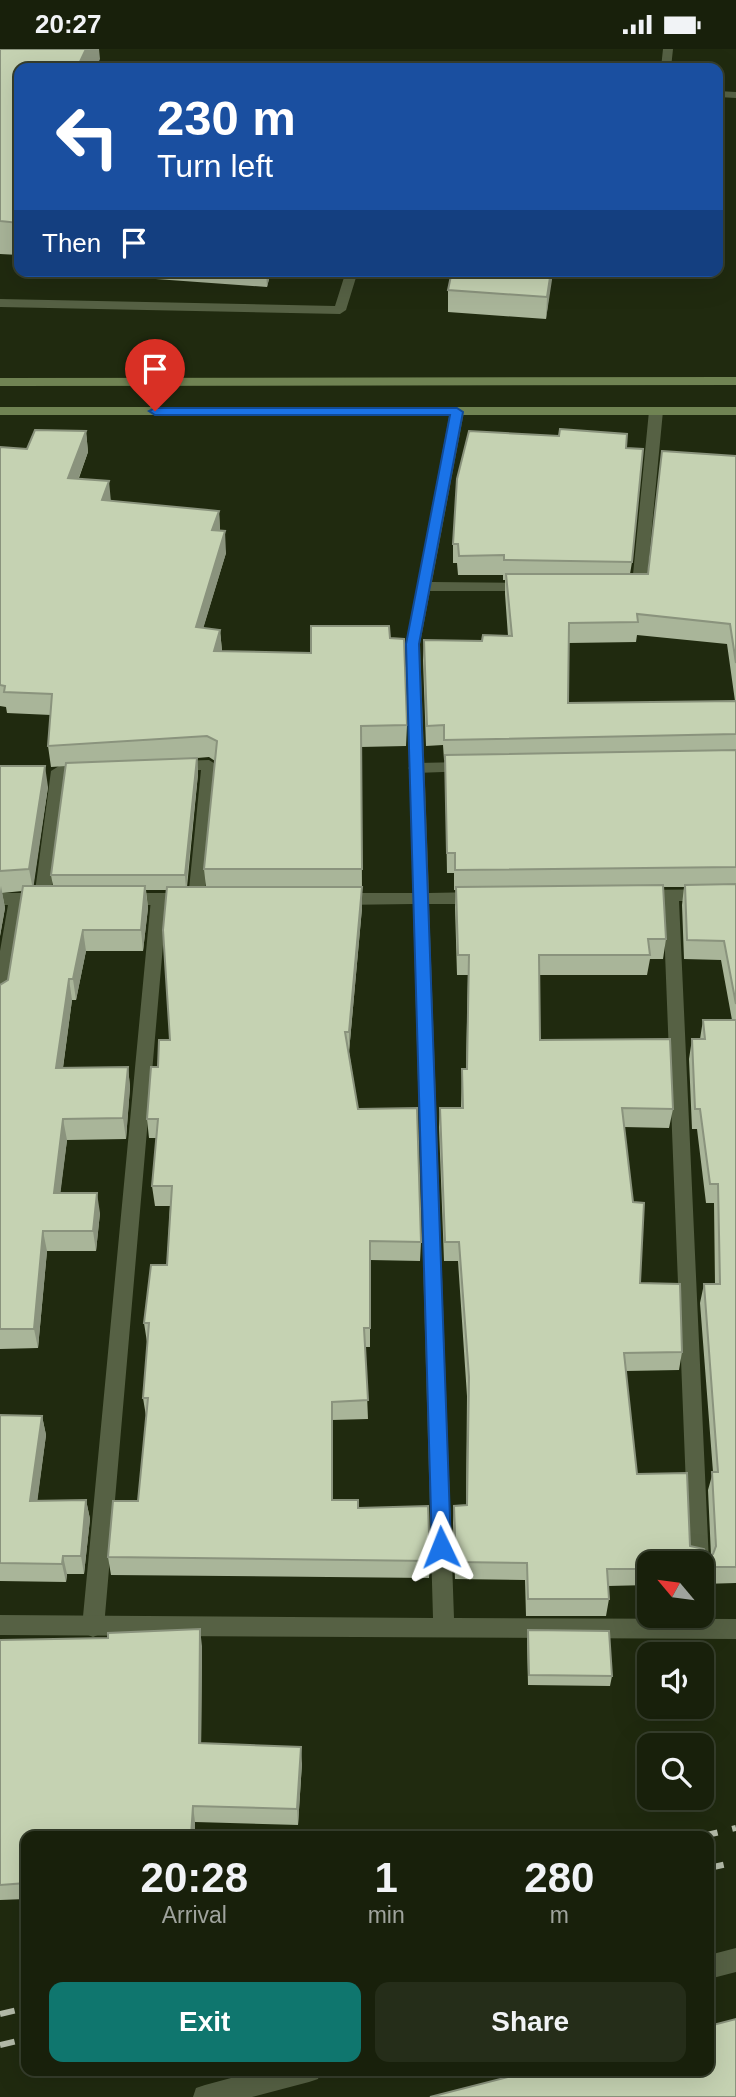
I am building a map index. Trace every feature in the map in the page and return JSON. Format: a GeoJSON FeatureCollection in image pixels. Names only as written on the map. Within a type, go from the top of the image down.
{"type":"FeatureCollection","features":[{"type":"Feature","properties":{"kind":"street"},"geometry":{"type":"LineString","coordinates":[[0,303],[340,310],[350,277]]}},
{"type":"Feature","properties":{"kind":"street"},"geometry":{"type":"LineString","coordinates":[[0,382],[736,381]]}},
{"type":"Feature","properties":{"kind":"street"},"geometry":{"type":"LineString","coordinates":[[0,411],[736,411]]}},
{"type":"Feature","properties":{"kind":"street"},"geometry":{"type":"LineString","coordinates":[[612,588],[639,589],[656,411]]}},
{"type":"Feature","properties":{"kind":"street"},"geometry":{"type":"LineString","coordinates":[[444,1628],[413,644],[457,412]]}},
{"type":"Feature","properties":{"kind":"street"},"geometry":{"type":"LineString","coordinates":[[424,586],[545,587]]}},
{"type":"Feature","properties":{"kind":"street"},"geometry":{"type":"LineString","coordinates":[[107,899],[203,899],[209,765],[155,767]]}},
{"type":"Feature","properties":{"kind":"street"},"geometry":{"type":"LineString","coordinates":[[416,768],[486,767]]}},
{"type":"Feature","properties":{"kind":"street"},"geometry":{"type":"LineString","coordinates":[[0,1002],[8,899],[48,899],[60,771],[100,769]]}},
{"type":"Feature","properties":{"kind":"street"},"geometry":{"type":"LineString","coordinates":[[629,896],[736,895]]}},
{"type":"Feature","properties":{"kind":"street"},"geometry":{"type":"LineString","coordinates":[[671,896],[698,1551]]}},
{"type":"Feature","properties":{"kind":"street"},"geometry":{"type":"LineString","coordinates":[[328,899],[490,898]]}},
{"type":"Feature","properties":{"kind":"street"},"geometry":{"type":"LineString","coordinates":[[93,1627],[159,899]]}},
{"type":"Feature","properties":{"kind":"street"},"geometry":{"type":"LineString","coordinates":[[0,1625],[444,1628],[637,1623]]}},
{"type":"Feature","properties":{"kind":"street"},"geometry":{"type":"LineString","coordinates":[[714,1625],[736,1629]]}},
{"type":"Feature","properties":{"kind":"street"},"geometry":{"type":"LineString","coordinates":[[714,1966],[736,1960]]}},
{"type":"Feature","properties":{"kind":"street"},"geometry":{"type":"LineString","coordinates":[[205,2097],[286,2076]]}},
{"type":"Feature","properties":{"kind":"building"},"geometry":{"type":"Polygon","coordinates":[[[0,49],[86,49],[79,63],[14,63],[14,222],[0,221],[0,49]]]}},
{"type":"Feature","properties":{"kind":"building"},"geometry":{"type":"Polygon","coordinates":[[[451,277],[550,277],[547,297],[448,290],[451,277]]]}},
{"type":"Feature","properties":{"kind":"building"},"geometry":{"type":"Polygon","coordinates":[[[560,429],[627,434],[626,448],[643,449],[632,562],[504,560],[504,555],[459,556],[458,544],[453,544],[457,479],[469,431],[559,436],[560,429]]]}},
{"type":"Feature","properties":{"kind":"building"},"geometry":{"type":"Polygon","coordinates":[[[35,430],[86,431],[68,478],[109,481],[102,500],[219,511],[212,530],[225,531],[196,627],[220,630],[214,651],[311,653],[311,626],[389,626],[390,638],[404,639],[407,725],[361,726],[362,869],[204,869],[217,741],[207,736],[48,746],[52,694],[4,692],[5,686],[0,685],[0,447],[27,449],[35,430]]]}},
{"type":"Feature","properties":{"kind":"building"},"geometry":{"type":"Polygon","coordinates":[[[662,451],[736,456],[736,663],[730,624],[637,614],[638,622],[569,623],[568,703],[736,701],[736,734],[444,740],[444,725],[427,726],[424,640],[482,641],[483,635],[512,636],[506,574],[648,574],[662,451]]]}},
{"type":"Feature","properties":{"kind":"building"},"geometry":{"type":"Polygon","coordinates":[[[736,750],[736,867],[455,870],[455,853],[447,853],[445,755],[736,750]]]}},
{"type":"Feature","properties":{"kind":"building"},"geometry":{"type":"Polygon","coordinates":[[[197,758],[185,875],[51,875],[66,763],[197,758]]]}},
{"type":"Feature","properties":{"kind":"building"},"geometry":{"type":"Polygon","coordinates":[[[0,766],[45,766],[29,869],[0,871],[0,766]]]}},
{"type":"Feature","properties":{"kind":"building"},"geometry":{"type":"Polygon","coordinates":[[[736,884],[736,1004],[724,941],[687,940],[685,885],[736,884]]]}},
{"type":"Feature","properties":{"kind":"building"},"geometry":{"type":"Polygon","coordinates":[[[663,885],[666,939],[648,939],[650,955],[539,955],[540,1040],[670,1039],[673,1109],[622,1108],[633,1202],[644,1203],[640,1283],[680,1284],[682,1352],[624,1353],[637,1474],[687,1473],[690,1546],[705,1551],[637,1551],[637,1569],[607,1569],[609,1599],[528,1599],[527,1563],[456,1562],[454,1506],[467,1505],[469,1377],[459,1242],[445,1242],[440,1108],[463,1108],[462,1069],[467,1069],[469,955],[458,955],[456,887],[663,885]]]}},
{"type":"Feature","properties":{"kind":"building"},"geometry":{"type":"Polygon","coordinates":[[[23,886],[145,886],[141,930],[83,930],[73,979],[69,979],[56,1068],[128,1067],[123,1118],[63,1119],[54,1193],[97,1193],[93,1231],[43,1231],[34,1329],[0,1329],[0,985],[8,980],[23,886]]]}},
{"type":"Feature","properties":{"kind":"building"},"geometry":{"type":"Polygon","coordinates":[[[167,887],[362,887],[349,1032],[345,1032],[358,1109],[417,1108],[421,1242],[370,1241],[370,1328],[364,1328],[368,1400],[332,1402],[332,1500],[358,1500],[358,1508],[428,1506],[430,1561],[108,1557],[113,1501],[138,1501],[148,1398],[143,1398],[149,1323],[144,1323],[151,1265],[167,1265],[172,1186],[152,1186],[158,1119],[147,1119],[151,1067],[158,1067],[159,1040],[170,1040],[163,930],[167,887]]]}},
{"type":"Feature","properties":{"kind":"building"},"geometry":{"type":"Polygon","coordinates":[[[703,1020],[736,1020],[736,1567],[714,1567],[716,1546],[712,1472],[718,1472],[704,1284],[720,1284],[718,1184],[710,1184],[700,1109],[695,1109],[692,1039],[705,1039],[703,1020]]]}},
{"type":"Feature","properties":{"kind":"building"},"geometry":{"type":"Polygon","coordinates":[[[0,1415],[42,1416],[30,1501],[86,1500],[81,1556],[63,1556],[62,1564],[0,1563],[0,1415]]]}},
{"type":"Feature","properties":{"kind":"building"},"geometry":{"type":"Polygon","coordinates":[[[200,1629],[199,1743],[301,1747],[297,1809],[193,1806],[191,1831],[21,1831],[21,1883],[0,1885],[0,1640],[108,1638],[108,1633],[200,1629]]]}},
{"type":"Feature","properties":{"kind":"building"},"geometry":{"type":"Polygon","coordinates":[[[528,1630],[609,1631],[612,1676],[529,1675],[528,1630]]]}},
{"type":"Feature","properties":{"kind":"building"},"geometry":{"type":"Polygon","coordinates":[[[736,2019],[736,2097],[430,2097],[512,2076],[714,2076],[714,2025],[736,2019]]]}},
{"type":"Feature","properties":{"kind":"railway"},"geometry":{"type":"LineString","coordinates":[[714,1833],[736,1828]]}},
{"type":"Feature","properties":{"kind":"railway"},"geometry":{"type":"LineString","coordinates":[[714,1867],[736,1862]]}},
{"type":"Feature","properties":{"kind":"railway"},"geometry":{"type":"LineString","coordinates":[[0,2014],[21,2009]]}},
{"type":"Feature","properties":{"kind":"railway"},"geometry":{"type":"LineString","coordinates":[[0,2045],[21,2040]]}},
{"type":"Feature","properties":{"kind":"route"},"geometry":{"type":"LineString","coordinates":[[155,411],[457,412],[413,644],[441,1547]]}}]}
